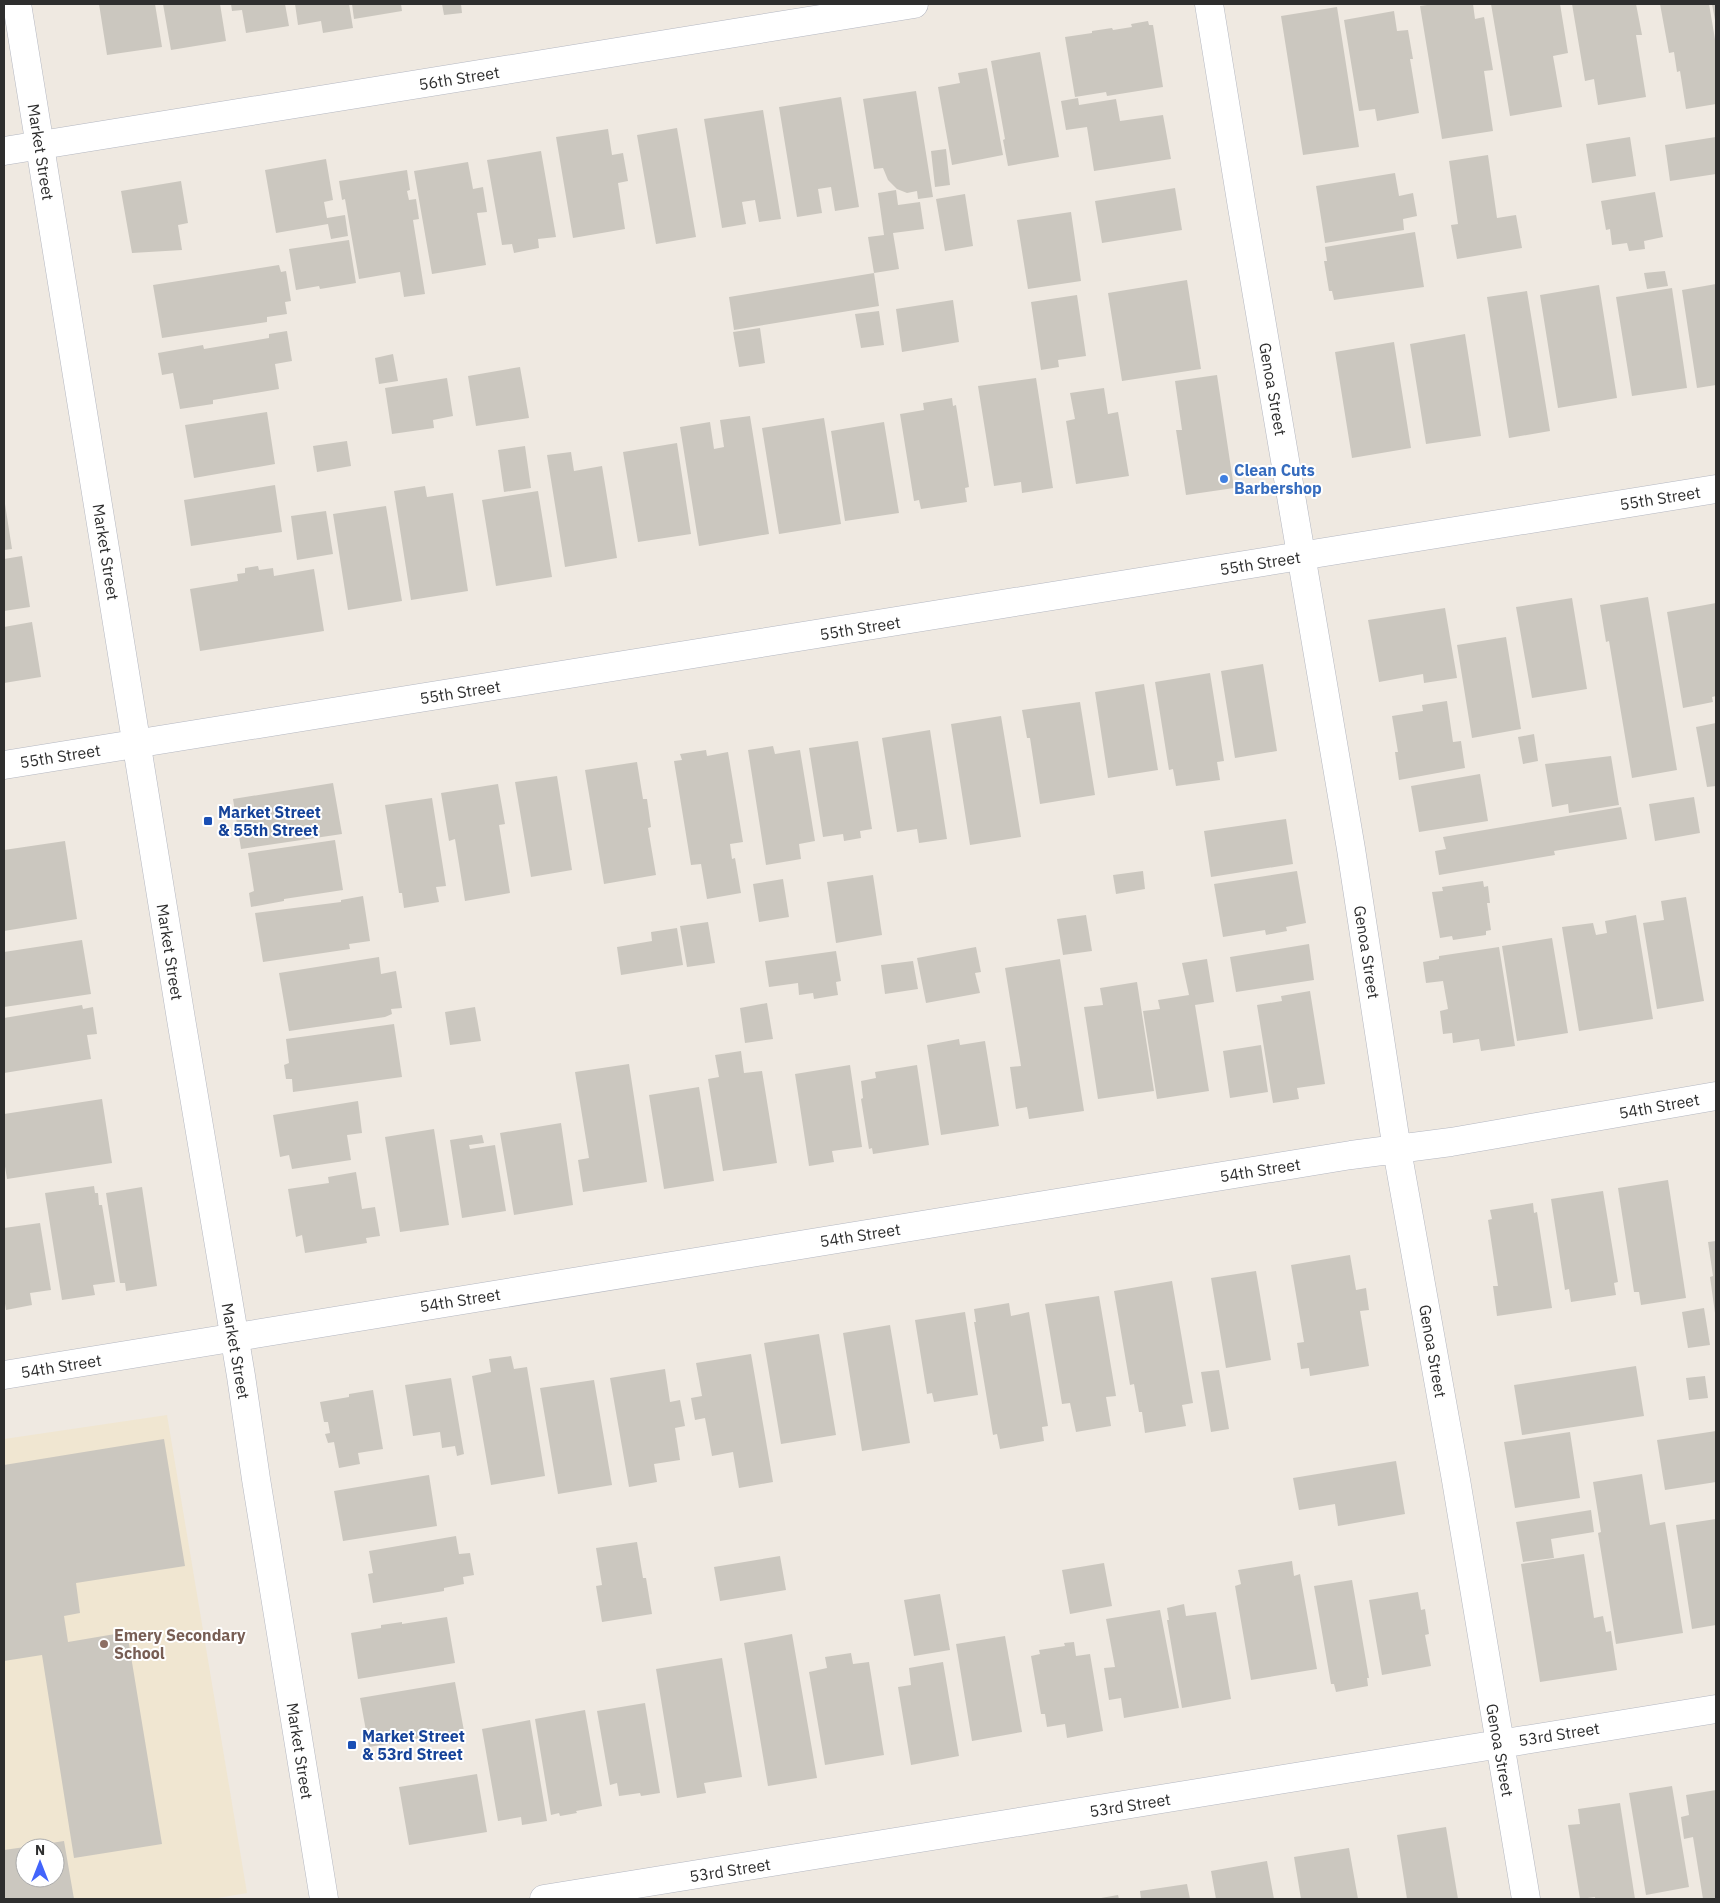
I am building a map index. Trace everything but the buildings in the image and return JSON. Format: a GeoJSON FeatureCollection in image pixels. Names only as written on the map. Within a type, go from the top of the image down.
{"type":"FeatureCollection","features":[{"type":"Feature","properties":{"kind":"street","name":"Market Street"},"geometry":{"type":"LineString","coordinates":[[17,4],[324,1899]]}},
{"type":"Feature","properties":{"kind":"street","name":"56th Street"},"geometry":{"type":"LineString","coordinates":[[4,151],[914,4]]}},
{"type":"Feature","properties":{"kind":"street","name":"Genoa Street"},"geometry":{"type":"LineString","coordinates":[[1209,4],[1352,850],[1397,1150],[1456,1480],[1526,1899]]}},
{"type":"Feature","properties":{"kind":"street","name":"55th Street"},"geometry":{"type":"LineString","coordinates":[[4,765],[1716,489]]}},
{"type":"Feature","properties":{"kind":"street","name":"54th Street"},"geometry":{"type":"LineString","coordinates":[[4,1375],[1332,1158],[1397,1150],[1716,1096]]}},
{"type":"Feature","properties":{"kind":"street","name":"53rd Street"},"geometry":{"type":"LineString","coordinates":[[544,1899],[1716,1709]]}},
{"type":"Feature","properties":{"kind":"shaded area","name":"Emery Secondary School"},"geometry":{"type":"Polygon","coordinates":[[[167,1415],[247,1893],[212,1899],[4,1899],[4,1439],[167,1415]]]}},
{"type":"Feature","properties":{"kind":"place","name":"Clean Cuts Barbershop"},"geometry":{"type":"Point","coordinates":[1224,479]}},
{"type":"Feature","properties":{"kind":"place","name":"Market Street & 55th Street"},"geometry":{"type":"Point","coordinates":[208,821]}},
{"type":"Feature","properties":{"kind":"place","name":"Emery Secondary School"},"geometry":{"type":"Point","coordinates":[104,1644]}},
{"type":"Feature","properties":{"kind":"place","name":"Market Street & 53rd Street"},"geometry":{"type":"Point","coordinates":[352,1745]}}]}
